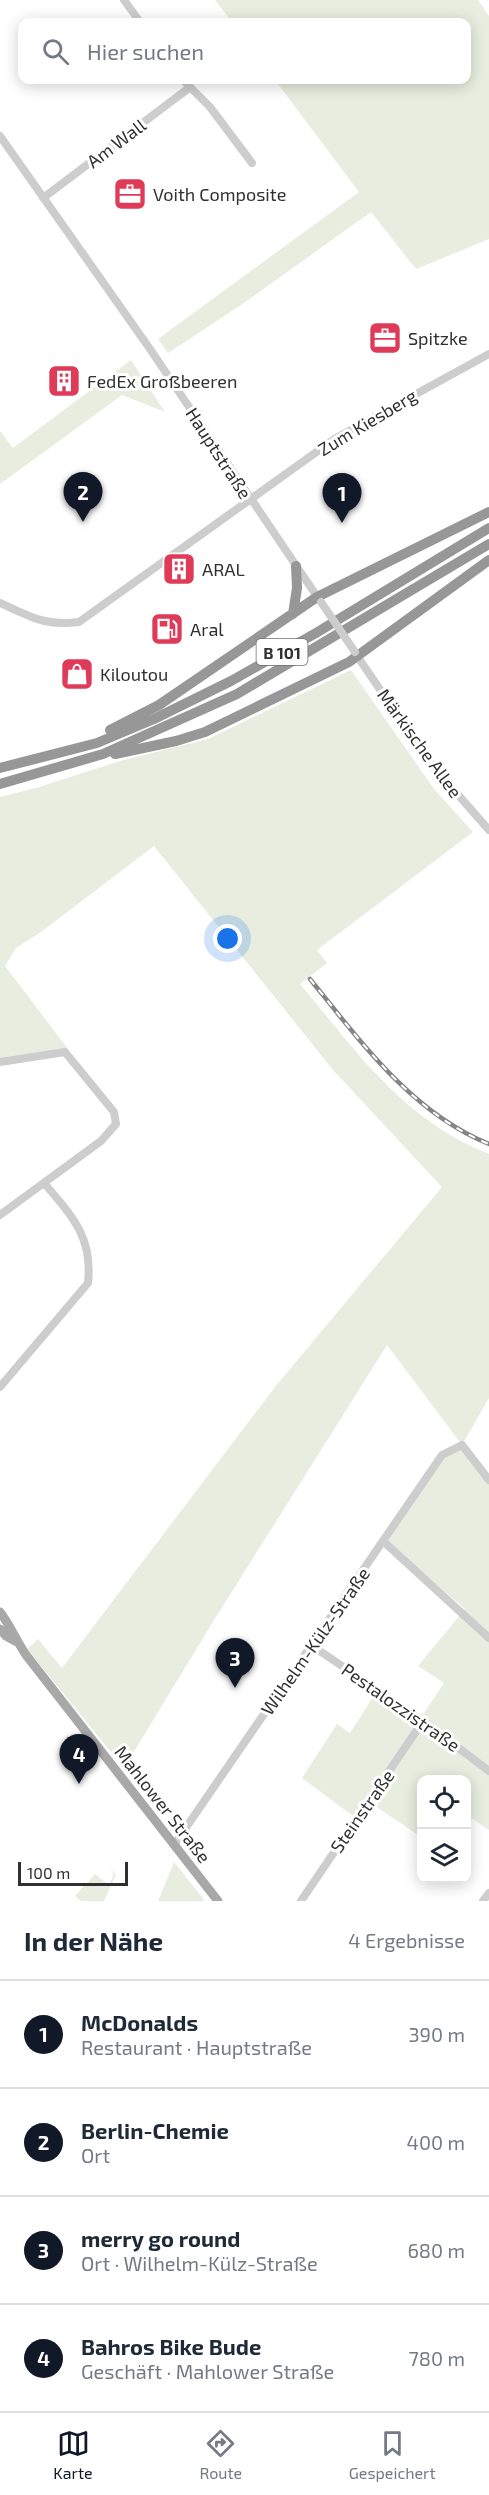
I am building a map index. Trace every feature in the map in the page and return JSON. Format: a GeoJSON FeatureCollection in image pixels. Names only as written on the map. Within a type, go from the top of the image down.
{"type":"FeatureCollection","features":[{"type":"Feature","properties":{"kind":"highway"},"geometry":{"type":"LineString","coordinates":[[63,752],[159,705],[293,614],[319,599],[489,512]]}},
{"type":"Feature","properties":{"kind":"highway","name":"B 101"},"geometry":{"type":"LineString","coordinates":[[0,768],[97,742],[154,719],[231,681],[316,633],[489,528]]}},
{"type":"Feature","properties":{"kind":"highway","name":"B 101"},"geometry":{"type":"LineString","coordinates":[[0,784],[103,754],[237,694],[489,544]]}},
{"type":"Feature","properties":{"kind":"highway"},"geometry":{"type":"LineString","coordinates":[[103,754],[153,747],[205,732],[356,655],[489,560]]}},
{"type":"Feature","properties":{"kind":"highway"},"geometry":{"type":"LineString","coordinates":[[293,614],[297,593],[296,566]]}},
{"type":"Feature","properties":{"kind":"main road","name":"Mahlower Straße"},"geometry":{"type":"LineString","coordinates":[[0,1612],[15,1631],[17,1642]]}},
{"type":"Feature","properties":{"kind":"main road","name":"Mahlower Straße"},"geometry":{"type":"LineString","coordinates":[[0,1629],[6,1636],[17,1642],[218,1901]]}},
{"type":"Feature","properties":{"kind":"street"},"geometry":{"type":"LineString","coordinates":[[124,0],[137,18]]}},
{"type":"Feature","properties":{"kind":"street"},"geometry":{"type":"LineString","coordinates":[[186,84],[210,107],[252,164]]}},
{"type":"Feature","properties":{"kind":"street","name":"Am Wall"},"geometry":{"type":"LineString","coordinates":[[43,198],[189,88]]}},
{"type":"Feature","properties":{"kind":"street","name":"Hauptstraße"},"geometry":{"type":"LineString","coordinates":[[0,136],[150,349],[356,655]]}},
{"type":"Feature","properties":{"kind":"street","name":"Zum Kiesberg"},"geometry":{"type":"LineString","coordinates":[[0,603],[46,622],[56,624],[78,622],[358,424],[489,354]]}},
{"type":"Feature","properties":{"kind":"street","name":"Märkische Allee"},"geometry":{"type":"LineString","coordinates":[[356,655],[432,765],[489,830]]}},
{"type":"Feature","properties":{"kind":"street"},"geometry":{"type":"LineString","coordinates":[[0,1062],[65,1052],[114,1112],[116,1124],[101,1141],[0,1215]]}},
{"type":"Feature","properties":{"kind":"street"},"geometry":{"type":"LineString","coordinates":[[0,1387],[88,1283],[89,1270],[85,1242],[78,1224],[44,1183]]}},
{"type":"Feature","properties":{"kind":"street","name":"Wilhelm-Külz-Straße"},"geometry":{"type":"LineString","coordinates":[[174,1845],[442,1455],[462,1445],[489,1480]]}},
{"type":"Feature","properties":{"kind":"street"},"geometry":{"type":"LineString","coordinates":[[384,1542],[489,1638]]}},
{"type":"Feature","properties":{"kind":"street","name":"Pestalozzistraße"},"geometry":{"type":"LineString","coordinates":[[311,1644],[423,1721],[489,1771]]}},
{"type":"Feature","properties":{"kind":"street","name":"Steinstraße"},"geometry":{"type":"LineString","coordinates":[[301,1901],[423,1721]]}},
{"type":"Feature","properties":{"kind":"street"},"geometry":{"type":"LineString","coordinates":[[483,1901],[489,1893]]}},
{"type":"Feature","properties":{"kind":"shaded area"},"geometry":{"type":"Polygon","coordinates":[[[215,0],[478,0],[489,16],[489,239],[416,269],[371,212],[241,305],[168,353],[158,339],[359,192],[278,84],[471,84],[471,18],[229,18],[215,0]]]}},
{"type":"Feature","properties":{"kind":"shaded area"},"geometry":{"type":"Polygon","coordinates":[[[131,360],[165,412],[122,395],[0,484],[0,431],[13,448],[131,360]]]}},
{"type":"Feature","properties":{"kind":"shaded area"},"geometry":{"type":"Polygon","coordinates":[[[351,670],[434,789],[473,832],[317,950],[327,963],[300,984],[362,1059],[406,1103],[458,1139],[489,1154],[489,1398],[462,1445],[387,1345],[124,1768],[27,1649],[38,1639],[62,1668],[275,1387],[442,1187],[333,1070],[154,846],[41,932],[16,948],[5,966],[68,1049],[0,1059],[0,797],[120,761],[208,739],[351,670]]]}},
{"type":"Feature","properties":{"kind":"shaded area"},"geometry":{"type":"Polygon","coordinates":[[[462,1445],[489,1480],[489,1830],[471,1818],[471,1775],[417,1775],[417,1834],[365,1799],[353,1816],[302,1778],[337,1724],[350,1733],[375,1694],[418,1722],[444,1683],[418,1666],[465,1609],[387,1542],[444,1457],[462,1445]]]}},
{"type":"Feature","properties":{"kind":"shaded area"},"geometry":{"type":"Polygon","coordinates":[[[174,1862],[205,1901],[158,1901],[174,1862]]]}},
{"type":"Feature","properties":{"kind":"shaded area"},"geometry":{"type":"Polygon","coordinates":[[[110,1869],[116,1874],[104,1901],[81,1901],[75,1896],[95,1874],[109,1885],[114,1874],[110,1869]]]}},
{"type":"Feature","properties":{"kind":"railway"},"geometry":{"type":"LineString","coordinates":[[310,979],[369,1051],[412,1095],[461,1131],[489,1144]]}},
{"type":"Feature","properties":{"kind":"place","name":"Voith Composite"},"geometry":{"type":"Point","coordinates":[130,194]}},
{"type":"Feature","properties":{"kind":"place","name":"Spitzke"},"geometry":{"type":"Point","coordinates":[385,338]}},
{"type":"Feature","properties":{"kind":"place","name":"FedEx Großbeeren"},"geometry":{"type":"Point","coordinates":[64,381]}},
{"type":"Feature","properties":{"kind":"place","name":"Berlin-Chemie"},"geometry":{"type":"Point","coordinates":[83,522]}},
{"type":"Feature","properties":{"kind":"place","name":"McDonalds"},"geometry":{"type":"Point","coordinates":[342,523]}},
{"type":"Feature","properties":{"kind":"place","name":"ARAL"},"geometry":{"type":"Point","coordinates":[179,569]}},
{"type":"Feature","properties":{"kind":"place","name":"Aral"},"geometry":{"type":"Point","coordinates":[167,629]}},
{"type":"Feature","properties":{"kind":"place","name":"Kiloutou"},"geometry":{"type":"Point","coordinates":[77,674]}},
{"type":"Feature","properties":{"kind":"place","name":"merry go round"},"geometry":{"type":"Point","coordinates":[235,1688]}},
{"type":"Feature","properties":{"kind":"place","name":"Bahros Bike Bude"},"geometry":{"type":"Point","coordinates":[79,1784]}}]}
